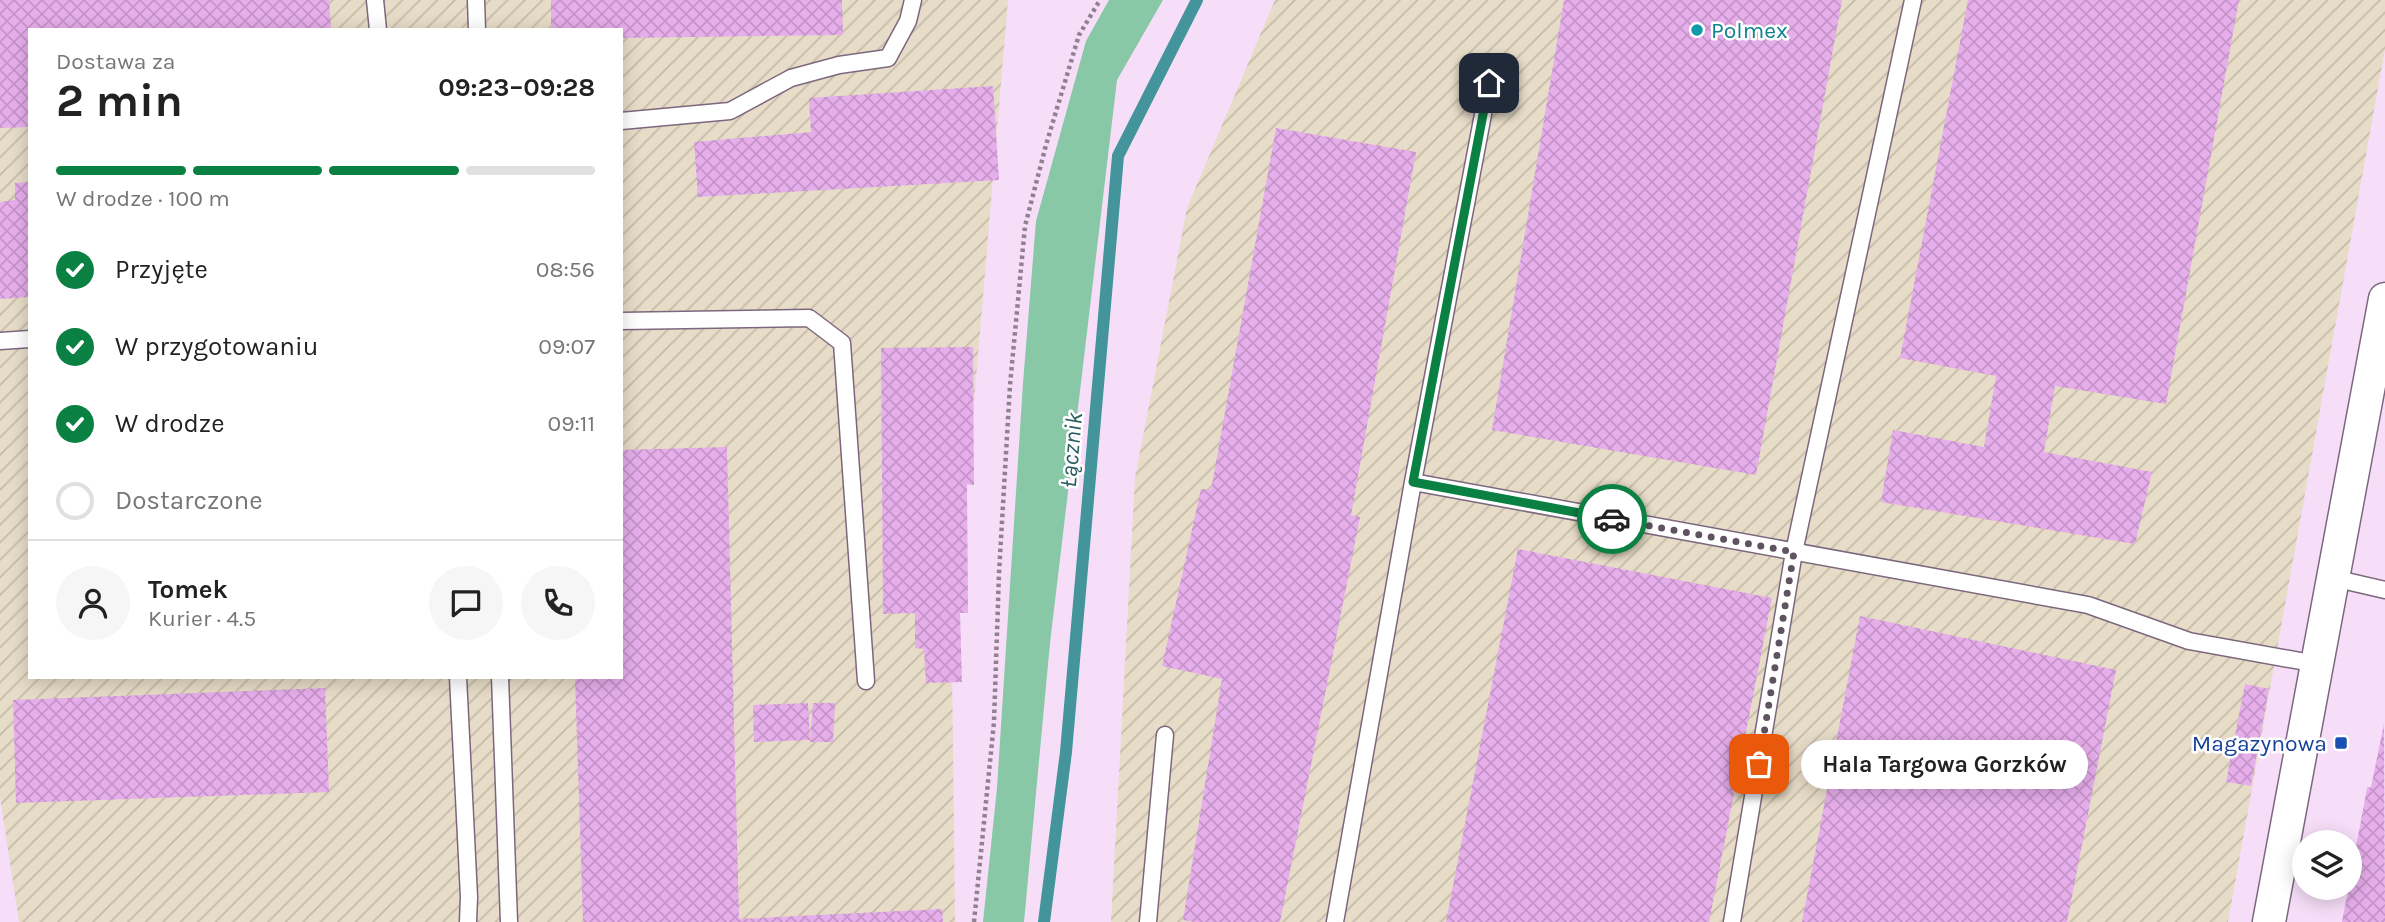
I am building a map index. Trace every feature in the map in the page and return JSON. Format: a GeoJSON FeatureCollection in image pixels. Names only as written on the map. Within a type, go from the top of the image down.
{"type":"FeatureCollection","features":[{"type":"Feature","properties":{"kind":"street"},"geometry":{"type":"LineString","coordinates":[[2269,922],[2385,299]]}},
{"type":"Feature","properties":{"kind":"lane"},"geometry":{"type":"LineString","coordinates":[[375,0],[378,28]]}},
{"type":"Feature","properties":{"kind":"lane"},"geometry":{"type":"LineString","coordinates":[[476,0],[477,28]]}},
{"type":"Feature","properties":{"kind":"lane"},"geometry":{"type":"LineString","coordinates":[[623,121],[730,111],[791,78],[839,65],[888,58],[908,21],[913,0]]}},
{"type":"Feature","properties":{"kind":"lane"},"geometry":{"type":"LineString","coordinates":[[1732,922],[1794,552],[1913,0]]}},
{"type":"Feature","properties":{"kind":"lane"},"geometry":{"type":"LineString","coordinates":[[1335,922],[1413,482],[1489,83]]}},
{"type":"Feature","properties":{"kind":"lane"},"geometry":{"type":"LineString","coordinates":[[623,321],[809,318],[842,343],[866,681]]}},
{"type":"Feature","properties":{"kind":"lane"},"geometry":{"type":"LineString","coordinates":[[0,341],[28,339]]}},
{"type":"Feature","properties":{"kind":"lane"},"geometry":{"type":"LineString","coordinates":[[1413,482],[2088,605],[2189,641],[2317,664]]}},
{"type":"Feature","properties":{"kind":"lane"},"geometry":{"type":"LineString","coordinates":[[2333,578],[2385,590]]}},
{"type":"Feature","properties":{"kind":"lane"},"geometry":{"type":"LineString","coordinates":[[458,679],[468,922]]}},
{"type":"Feature","properties":{"kind":"lane"},"geometry":{"type":"LineString","coordinates":[[500,679],[509,922]]}},
{"type":"Feature","properties":{"kind":"lane"},"geometry":{"type":"LineString","coordinates":[[1148,922],[1165,736]]}},
{"type":"Feature","properties":{"kind":"path"},"geometry":{"type":"LineString","coordinates":[[974,922],[994,722],[1009,398],[1025,226],[1045,145],[1079,35],[1100,0]]}},
{"type":"Feature","properties":{"kind":"shaded area"},"geometry":{"type":"Polygon","coordinates":[[[0,0],[1008,0],[952,663],[955,922],[19,922],[0,797],[0,0]]]}},
{"type":"Feature","properties":{"kind":"shaded area"},"geometry":{"type":"Polygon","coordinates":[[[1275,0],[2385,0],[2385,49],[2228,922],[1111,922],[1135,478],[1187,208],[1275,0]]]}},
{"type":"Feature","properties":{"kind":"green space"},"geometry":{"type":"Polygon","coordinates":[[[1109,0],[1163,0],[1117,80],[1050,643],[1024,922],[983,922],[997,788],[1036,221],[1086,41],[1109,0]]]}},
{"type":"Feature","properties":{"kind":"building"},"geometry":{"type":"Polygon","coordinates":[[[0,0],[329,0],[331,28],[28,28],[28,127],[0,128],[0,0]]]}},
{"type":"Feature","properties":{"kind":"building"},"geometry":{"type":"Polygon","coordinates":[[[551,0],[842,0],[843,35],[623,38],[623,28],[551,28],[551,0]]]}},
{"type":"Feature","properties":{"kind":"building"},"geometry":{"type":"Polygon","coordinates":[[[1564,0],[1842,0],[1756,475],[1492,430],[1564,0]]]}},
{"type":"Feature","properties":{"kind":"building"},"geometry":{"type":"Polygon","coordinates":[[[1968,0],[2239,0],[2166,404],[2055,386],[2044,452],[2152,472],[2135,544],[1881,502],[1893,430],[1984,447],[1996,376],[1900,358],[1968,0]]]}},
{"type":"Feature","properties":{"kind":"building"},"geometry":{"type":"Polygon","coordinates":[[[993,86],[999,180],[698,197],[694,142],[811,132],[809,98],[993,86]]]}},
{"type":"Feature","properties":{"kind":"building"},"geometry":{"type":"Polygon","coordinates":[[[1276,128],[1416,152],[1351,515],[1360,517],[1280,922],[1194,922],[1183,920],[1222,679],[1162,666],[1201,489],[1211,490],[1276,128]]]}},
{"type":"Feature","properties":{"kind":"building"},"geometry":{"type":"Polygon","coordinates":[[[28,182],[28,297],[0,299],[0,202],[15,200],[15,183],[28,182]]]}},
{"type":"Feature","properties":{"kind":"building"},"geometry":{"type":"Polygon","coordinates":[[[973,347],[974,485],[967,484],[968,613],[960,613],[962,682],[926,683],[924,649],[915,648],[915,613],[883,614],[881,348],[973,347]]]}},
{"type":"Feature","properties":{"kind":"building"},"geometry":{"type":"Polygon","coordinates":[[[727,447],[739,919],[942,909],[943,922],[583,922],[575,679],[623,679],[623,450],[727,447]]]}},
{"type":"Feature","properties":{"kind":"building"},"geometry":{"type":"Polygon","coordinates":[[[1518,549],[1772,598],[1709,922],[1446,922],[1518,549]]]}},
{"type":"Feature","properties":{"kind":"building"},"geometry":{"type":"Polygon","coordinates":[[[1860,616],[2116,670],[2067,922],[1802,922],[1860,616]]]}},
{"type":"Feature","properties":{"kind":"building"},"geometry":{"type":"Polygon","coordinates":[[[2245,684],[2269,689],[2251,786],[2226,782],[2245,684]]]}},
{"type":"Feature","properties":{"kind":"building"},"geometry":{"type":"Polygon","coordinates":[[[325,688],[329,792],[16,803],[13,700],[325,688]]]}},
{"type":"Feature","properties":{"kind":"building"},"geometry":{"type":"Polygon","coordinates":[[[808,703],[810,740],[754,742],[753,705],[808,703]]]}},
{"type":"Feature","properties":{"kind":"building"},"geometry":{"type":"Polygon","coordinates":[[[813,703],[835,703],[833,742],[810,742],[813,703]]]}},
{"type":"Feature","properties":{"kind":"building"},"geometry":{"type":"Polygon","coordinates":[[[2384,724],[2385,922],[2342,922],[2346,900],[2362,900],[2362,830],[2359,830],[2367,788],[2371,787],[2384,724]]]}},
{"type":"Feature","properties":{"kind":"waterway","name":"Łącznik"},"geometry":{"type":"LineString","coordinates":[[1044,922],[1066,752],[1118,156],[1197,0]]}},
{"type":"Feature","properties":{"kind":"way so far"},"geometry":{"type":"LineString","coordinates":[[1612,519],[1794,552],[1759,764]]}},
{"type":"Feature","properties":{"kind":"place","name":"Polmex"},"geometry":{"type":"Point","coordinates":[1697,30]}},
{"type":"Feature","properties":{"kind":"place","name":"Magazynowa"},"geometry":{"type":"Point","coordinates":[2341,743]}},
{"type":"Feature","properties":{"kind":"place","name":"Hala Targowa Gorzków"},"geometry":{"type":"Point","coordinates":[1759,764]}},
{"type":"Feature","properties":{"kind":"route"},"geometry":{"type":"LineString","coordinates":[[1489,83],[1413,482],[1612,519]]}}]}
